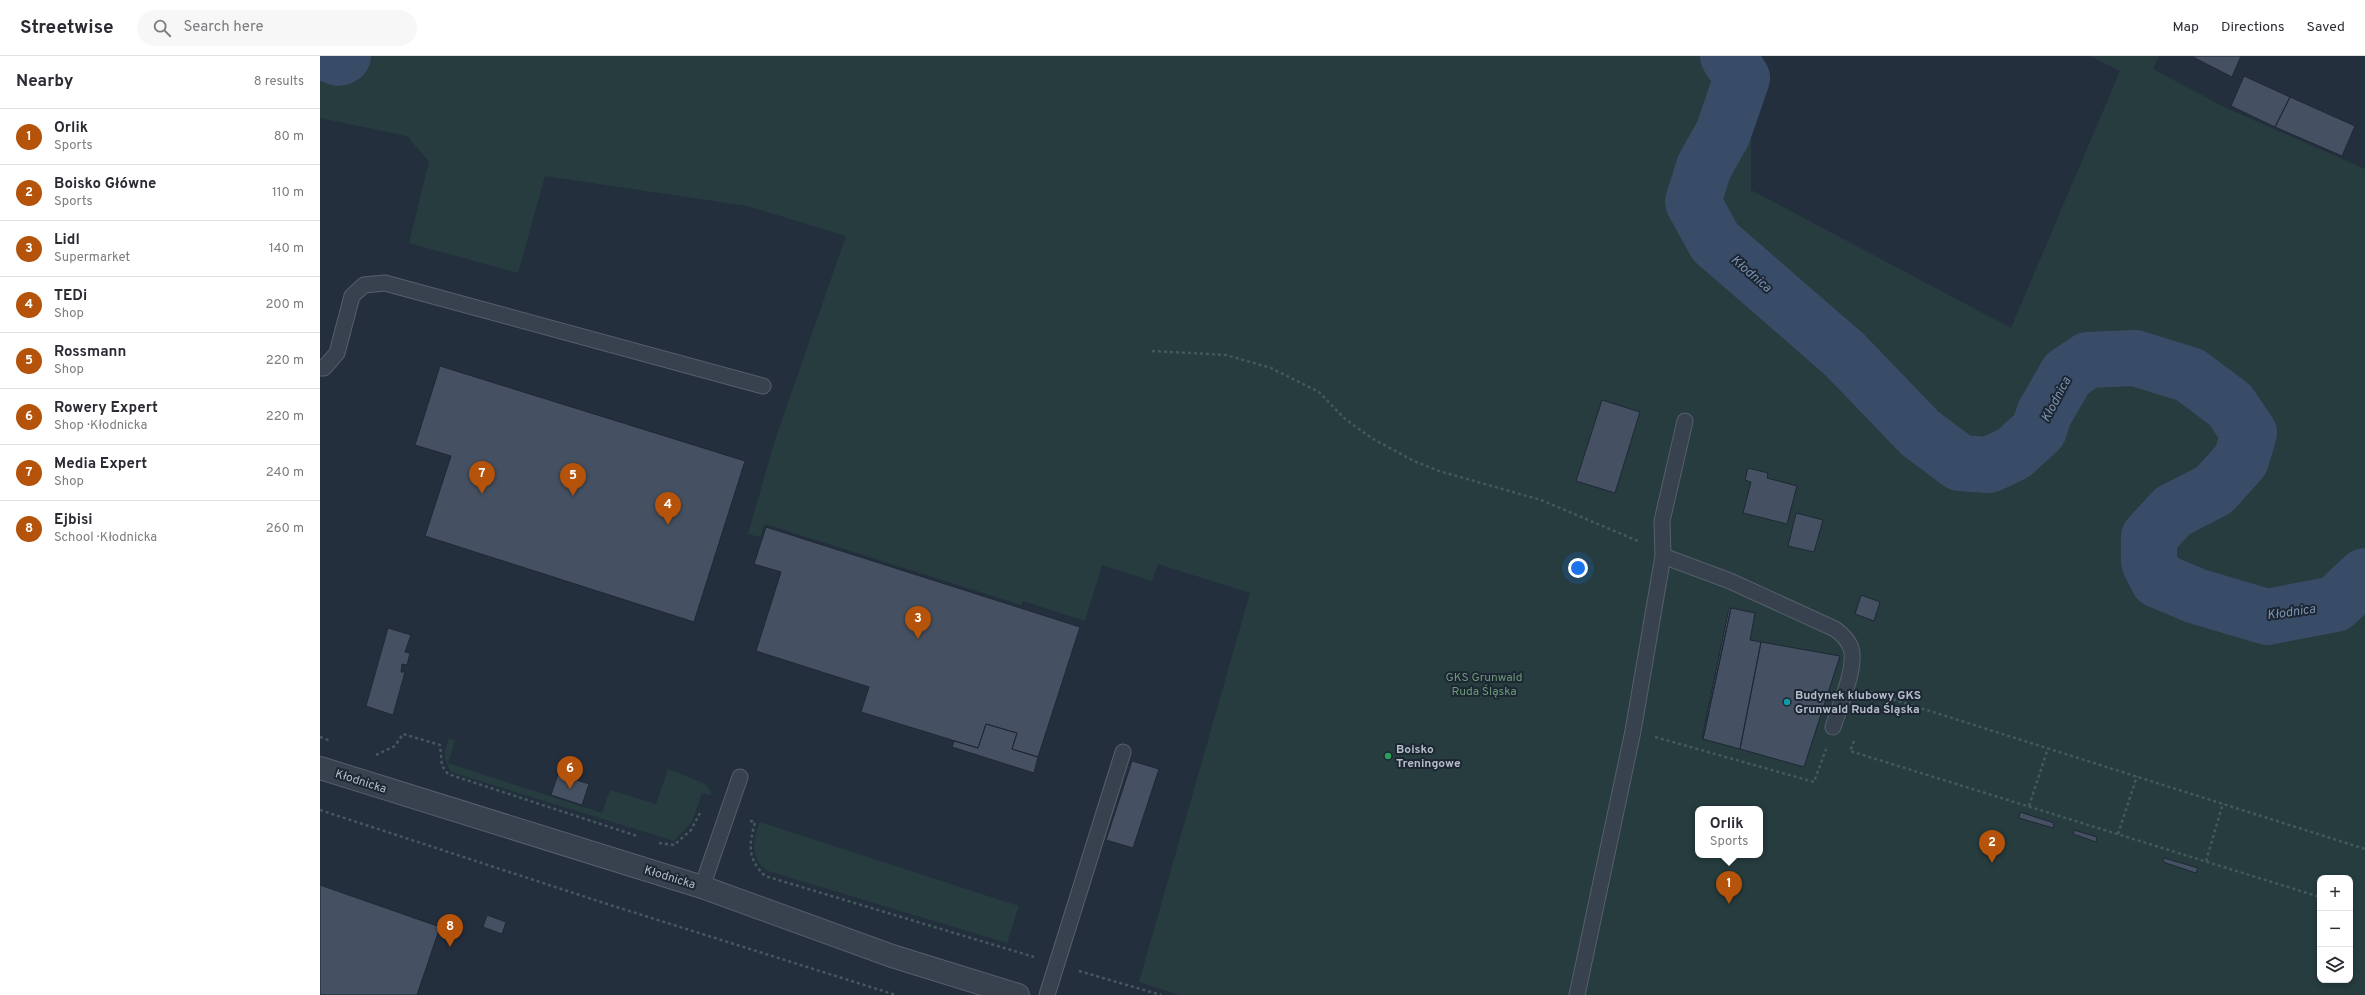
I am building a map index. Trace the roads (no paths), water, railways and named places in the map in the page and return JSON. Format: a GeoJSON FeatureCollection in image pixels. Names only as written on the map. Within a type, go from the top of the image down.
{"type":"FeatureCollection","features":[{"type":"Feature","properties":{"kind":"street","name":"Kłodnicka"},"geometry":{"type":"LineString","coordinates":[[320,768],[702,887],[892,956],[1018,995]]}},
{"type":"Feature","properties":{"kind":"lane"},"geometry":{"type":"LineString","coordinates":[[320,368],[324,368],[337,353],[352,296],[364,285],[386,282],[763,386]]}},
{"type":"Feature","properties":{"kind":"lane"},"geometry":{"type":"LineString","coordinates":[[1577,995],[1633,731],[1663,556],[1662,521],[1685,421]]}},
{"type":"Feature","properties":{"kind":"lane"},"geometry":{"type":"LineString","coordinates":[[1663,556],[1730,581],[1835,629],[1843,635],[1851,649],[1852,663],[1833,727]]}},
{"type":"Feature","properties":{"kind":"lane"},"geometry":{"type":"LineString","coordinates":[[1047,995],[1123,752]]}},
{"type":"Feature","properties":{"kind":"lane"},"geometry":{"type":"LineString","coordinates":[[702,887],[740,777]]}},
{"type":"Feature","properties":{"kind":"waterway","name":"Kłodnica"},"geometry":{"type":"LineString","coordinates":[[333,56],[339,58],[343,56]]}},
{"type":"Feature","properties":{"kind":"waterway","name":"Kłodnica"},"geometry":{"type":"LineString","coordinates":[[1728,56],[1742,78],[1723,133],[1704,167],[1693,202],[1715,242],[1845,355],[1920,433],[1960,463],[1989,465],[2014,453],[2039,430],[2044,414],[2067,374],[2088,360],[2135,358],[2190,375],[2230,405],[2249,433],[2241,460],[2214,490],[2173,511],[2149,537],[2149,562],[2158,580],[2196,596],[2267,617],[2335,604],[2365,576]]}},
{"type":"Feature","properties":{"kind":"place","name":"Media Expert"},"geometry":{"type":"Point","coordinates":[482,494]}},
{"type":"Feature","properties":{"kind":"place","name":"Rossmann"},"geometry":{"type":"Point","coordinates":[573,496]}},
{"type":"Feature","properties":{"kind":"place","name":"TEDi"},"geometry":{"type":"Point","coordinates":[668,525]}},
{"type":"Feature","properties":{"kind":"place","name":"Lidl"},"geometry":{"type":"Point","coordinates":[918,639]}},
{"type":"Feature","properties":{"kind":"place","name":"Budynek klubowy GKS Grunwald Ruda Śląska"},"geometry":{"type":"Point","coordinates":[1787,702]}},
{"type":"Feature","properties":{"kind":"place","name":"Boisko Treningowe"},"geometry":{"type":"Point","coordinates":[1388,756]}},
{"type":"Feature","properties":{"kind":"place","name":"Rowery Expert"},"geometry":{"type":"Point","coordinates":[570,789]}},
{"type":"Feature","properties":{"kind":"place","name":"Boisko Główne"},"geometry":{"type":"Point","coordinates":[1992,863]}},
{"type":"Feature","properties":{"kind":"place","name":"Orlik"},"geometry":{"type":"Point","coordinates":[1729,904]}},
{"type":"Feature","properties":{"kind":"place","name":"Ejbisi"},"geometry":{"type":"Point","coordinates":[450,947]}},
{"type":"Feature","properties":{"kind":"park label","name":"GKS Grunwald Ruda Śląska"},"geometry":{"type":"Point","coordinates":[1484,684]}}]}
